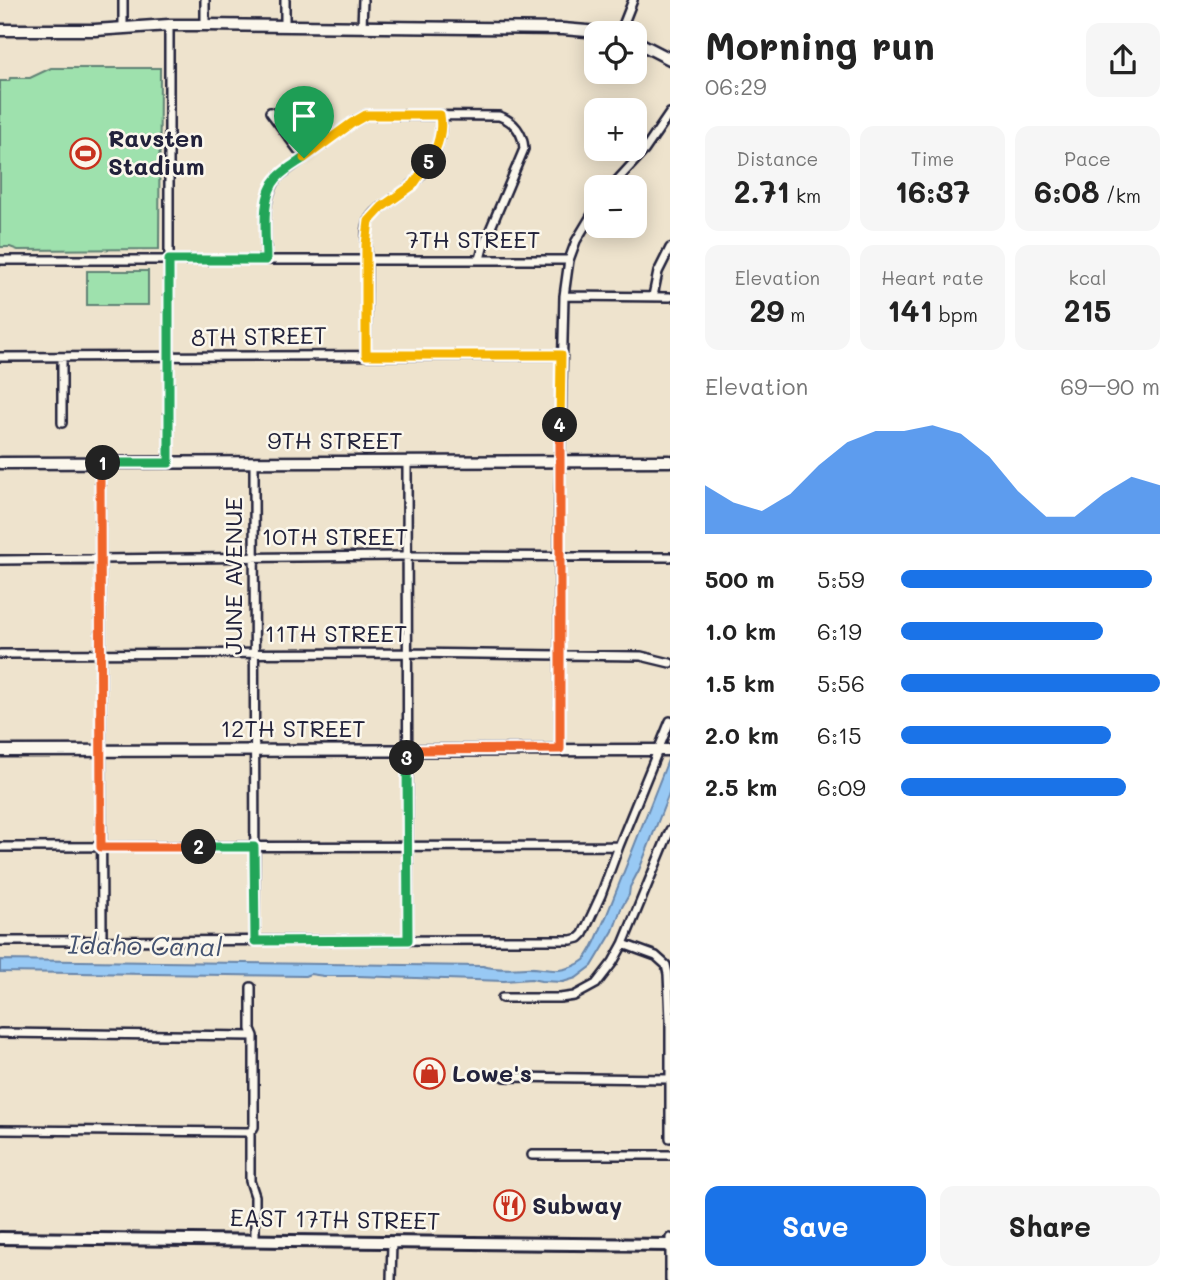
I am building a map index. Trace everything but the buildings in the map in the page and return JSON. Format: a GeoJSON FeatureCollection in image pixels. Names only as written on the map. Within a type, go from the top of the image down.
{"type":"FeatureCollection","features":[{"type":"Feature","properties":{"kind":"main road","name":"EAST 17TH STREET"},"geometry":{"type":"LineString","coordinates":[[0,1238],[670,1245]]}},
{"type":"Feature","properties":{"kind":"street"},"geometry":{"type":"LineString","coordinates":[[123,0],[123,29]]}},
{"type":"Feature","properties":{"kind":"street"},"geometry":{"type":"LineString","coordinates":[[205,0],[205,25]]}},
{"type":"Feature","properties":{"kind":"street"},"geometry":{"type":"LineString","coordinates":[[285,0],[285,26]]}},
{"type":"Feature","properties":{"kind":"street"},"geometry":{"type":"LineString","coordinates":[[362,27],[363,0]]}},
{"type":"Feature","properties":{"kind":"street"},"geometry":{"type":"LineString","coordinates":[[625,21],[633,0]]}},
{"type":"Feature","properties":{"kind":"street"},"geometry":{"type":"LineString","coordinates":[[169,25],[169,463]]}},
{"type":"Feature","properties":{"kind":"street"},"geometry":{"type":"LineString","coordinates":[[0,30],[205,25],[584,31]]}},
{"type":"Feature","properties":{"kind":"street"},"geometry":{"type":"LineString","coordinates":[[647,47],[670,59]]}},
{"type":"Feature","properties":{"kind":"street"},"geometry":{"type":"LineString","coordinates":[[270,112],[304,158]]}},
{"type":"Feature","properties":{"kind":"street"},"geometry":{"type":"LineString","coordinates":[[622,175],[644,151],[670,113]]}},
{"type":"Feature","properties":{"kind":"street"},"geometry":{"type":"LineString","coordinates":[[266,260],[266,203],[270,188],[279,176],[366,115],[499,116],[509,119],[515,126],[524,141],[523,154],[480,259]]}},
{"type":"Feature","properties":{"kind":"street"},"geometry":{"type":"LineString","coordinates":[[366,355],[367,226],[382,207],[413,185],[420,176],[437,147],[441,132],[440,115]]}},
{"type":"Feature","properties":{"kind":"street"},"geometry":{"type":"LineString","coordinates":[[560,749],[561,355],[569,260],[584,227]]}},
{"type":"Feature","properties":{"kind":"street"},"geometry":{"type":"LineString","coordinates":[[653,296],[658,272],[670,248]]}},
{"type":"Feature","properties":{"kind":"street","name":"7TH STREET"},"geometry":{"type":"LineString","coordinates":[[0,260],[569,260]]}},
{"type":"Feature","properties":{"kind":"street"},"geometry":{"type":"LineString","coordinates":[[564,296],[670,297]]}},
{"type":"Feature","properties":{"kind":"street","name":"8TH STREET"},"geometry":{"type":"LineString","coordinates":[[0,358],[561,355]]}},
{"type":"Feature","properties":{"kind":"street"},"geometry":{"type":"LineString","coordinates":[[62,358],[62,422]]}},
{"type":"Feature","properties":{"kind":"street","name":"9TH STREET"},"geometry":{"type":"LineString","coordinates":[[0,463],[670,461]]}},
{"type":"Feature","properties":{"kind":"street","name":"JUNE AVENUE"},"geometry":{"type":"LineString","coordinates":[[254,462],[255,941]]}},
{"type":"Feature","properties":{"kind":"street"},"geometry":{"type":"LineString","coordinates":[[407,462],[408,940]]}},
{"type":"Feature","properties":{"kind":"street"},"geometry":{"type":"LineString","coordinates":[[100,463],[102,941]]}},
{"type":"Feature","properties":{"kind":"street","name":"10TH STREET"},"geometry":{"type":"LineString","coordinates":[[0,560],[408,556],[670,557]]}},
{"type":"Feature","properties":{"kind":"street","name":"11TH STREET"},"geometry":{"type":"LineString","coordinates":[[0,654],[407,653],[641,656],[670,663]]}},
{"type":"Feature","properties":{"kind":"street"},"geometry":{"type":"LineString","coordinates":[[0,941],[579,938],[601,895],[619,846],[666,750],[670,721]]}},
{"type":"Feature","properties":{"kind":"street","name":"12TH STREET"},"geometry":{"type":"LineString","coordinates":[[0,751],[666,750]]}},
{"type":"Feature","properties":{"kind":"street"},"geometry":{"type":"LineString","coordinates":[[502,998],[574,996],[601,980],[623,944],[670,830]]}},
{"type":"Feature","properties":{"kind":"street"},"geometry":{"type":"LineString","coordinates":[[0,847],[619,846]]}},
{"type":"Feature","properties":{"kind":"street"},"geometry":{"type":"LineString","coordinates":[[623,944],[656,956],[666,965],[670,1020],[670,1138]]}},
{"type":"Feature","properties":{"kind":"street"},"geometry":{"type":"LineString","coordinates":[[251,987],[254,1127],[250,1132],[250,1181],[255,1196],[255,1240]]}},
{"type":"Feature","properties":{"kind":"street"},"geometry":{"type":"LineString","coordinates":[[0,1033],[254,1036]]}},
{"type":"Feature","properties":{"kind":"street"},"geometry":{"type":"LineString","coordinates":[[505,1077],[669,1079]]}},
{"type":"Feature","properties":{"kind":"street"},"geometry":{"type":"LineString","coordinates":[[0,1130],[250,1132]]}},
{"type":"Feature","properties":{"kind":"street"},"geometry":{"type":"LineString","coordinates":[[532,1155],[670,1155]]}},
{"type":"Feature","properties":{"kind":"street"},"geometry":{"type":"LineString","coordinates":[[670,1238],[670,1280]]}},
{"type":"Feature","properties":{"kind":"street"},"geometry":{"type":"LineString","coordinates":[[391,1280],[392,1242]]}},
{"type":"Feature","properties":{"kind":"green space","name":"Ravsten Stadium"},"geometry":{"type":"Polygon","coordinates":[[[51,68],[160,68],[159,249],[18,250],[0,247],[0,81],[30,78],[51,68]]]}},
{"type":"Feature","properties":{"kind":"green space"},"geometry":{"type":"Polygon","coordinates":[[[87,271],[148,271],[148,305],[87,305],[87,271]]]}},
{"type":"Feature","properties":{"kind":"water","name":"Idaho Canal"},"geometry":{"type":"Polygon","coordinates":[[[670,755],[670,790],[629,895],[613,931],[592,966],[576,978],[563,982],[310,974],[0,972],[0,960],[483,966],[499,969],[555,970],[569,968],[584,960],[594,945],[670,755]]]}},
{"type":"Feature","properties":{"kind":"place","name":"Ravsten Stadium"},"geometry":{"type":"Point","coordinates":[85,153]}},
{"type":"Feature","properties":{"kind":"place","name":"Lowe's"},"geometry":{"type":"Point","coordinates":[429,1074]}},
{"type":"Feature","properties":{"kind":"place","name":"Subway"},"geometry":{"type":"Point","coordinates":[509,1206]}},
{"type":"Feature","properties":{"kind":"route"},"geometry":{"type":"LineString","coordinates":[[366,115],[440,115],[442,123],[437,147],[420,176],[413,185],[382,207],[367,226],[366,355],[561,355],[560,749],[407,750],[408,940],[255,941],[254,847],[101,847],[100,463],[169,463],[169,260],[266,260],[266,203],[270,188],[279,176],[304,158],[366,115]]}}]}
